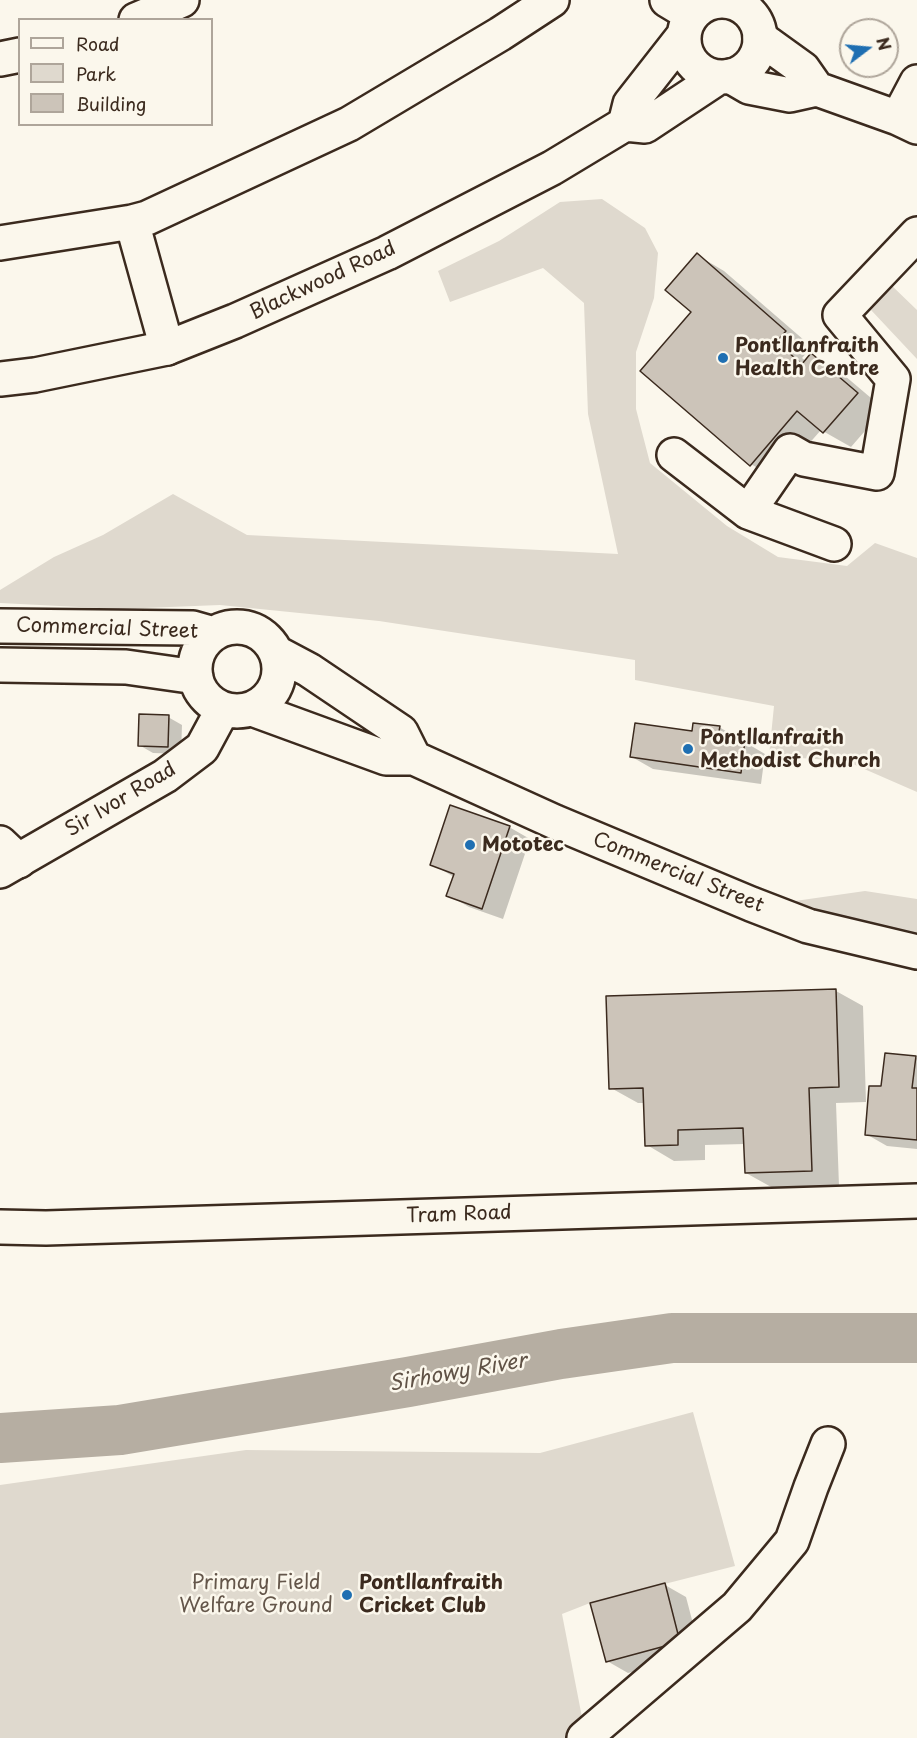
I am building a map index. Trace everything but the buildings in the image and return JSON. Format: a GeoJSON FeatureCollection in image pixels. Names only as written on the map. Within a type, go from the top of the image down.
{"type":"FeatureCollection","features":[{"type":"Feature","properties":{"kind":"main road"},"geometry":{"type":"LineString","coordinates":[[141,18],[182,0]]}},
{"type":"Feature","properties":{"kind":"main road"},"geometry":{"type":"LineString","coordinates":[[0,243],[147,218],[349,124],[501,34],[552,0]]}},
{"type":"Feature","properties":{"kind":"main road"},"geometry":{"type":"LineString","coordinates":[[725,76],[740,72],[755,57],[760,35],[774,0]]}},
{"type":"Feature","properties":{"kind":"main road"},"geometry":{"type":"LineString","coordinates":[[625,124],[630,104],[694,10],[726,1],[738,4],[748,11],[756,21],[760,35],[802,69],[817,89],[908,123],[917,82]]}},
{"type":"Feature","properties":{"kind":"main road"},"geometry":{"type":"LineString","coordinates":[[694,10],[686,50],[693,64],[705,73],[725,76],[749,87],[790,95],[817,89]]}},
{"type":"Feature","properties":{"kind":"main road"},"geometry":{"type":"LineString","coordinates":[[0,59],[18,55]]}},
{"type":"Feature","properties":{"kind":"main road","name":"Blackwood Road"},"geometry":{"type":"LineString","coordinates":[[0,379],[35,375],[167,348],[235,321],[387,253],[552,168],[625,124],[645,126],[725,76]]}},
{"type":"Feature","properties":{"kind":"main road"},"geometry":{"type":"LineString","coordinates":[[132,222],[167,348]]}},
{"type":"Feature","properties":{"kind":"main road"},"geometry":{"type":"LineString","coordinates":[[748,512],[790,451],[804,459],[877,473],[893,379],[840,315],[917,234]]}},
{"type":"Feature","properties":{"kind":"main road"},"geometry":{"type":"LineString","coordinates":[[674,455],[748,512],[834,544]]}},
{"type":"Feature","properties":{"kind":"main road","name":"Commercial Street"},"geometry":{"type":"LineString","coordinates":[[0,626],[194,628],[214,634]]}},
{"type":"Feature","properties":{"kind":"main road","name":"Commercial Street"},"geometry":{"type":"LineString","coordinates":[[414,758],[400,732],[309,669],[277,653],[268,640],[256,631],[242,627],[227,628],[214,634],[203,644],[195,663],[196,677],[201,691],[210,702],[238,709],[386,758],[414,758],[555,822],[808,926],[917,952]]}},
{"type":"Feature","properties":{"kind":"main road"},"geometry":{"type":"LineString","coordinates":[[238,709],[265,701],[276,687],[280,672],[277,653]]}},
{"type":"Feature","properties":{"kind":"main road","name":"Commercial Street"},"geometry":{"type":"LineString","coordinates":[[0,665],[126,667],[196,677]]}},
{"type":"Feature","properties":{"kind":"main road","name":"Sir Ivor Road"},"geometry":{"type":"LineString","coordinates":[[6,858],[165,776],[202,748],[238,709]]}},
{"type":"Feature","properties":{"kind":"main road","name":"Tram Road"},"geometry":{"type":"LineString","coordinates":[[0,1227],[46,1228],[917,1201]]}},
{"type":"Feature","properties":{"kind":"main road"},"geometry":{"type":"LineString","coordinates":[[584,1738],[744,1600],[792,1541],[828,1444]]}},
{"type":"Feature","properties":{"kind":"green space"},"geometry":{"type":"Polygon","coordinates":[[[602,199],[645,228],[658,253],[654,298],[636,352],[636,409],[650,463],[727,526],[778,557],[847,566],[875,543],[917,558],[917,792],[846,761],[769,756],[774,706],[635,680],[635,660],[379,621],[220,605],[119,609],[0,603],[0,590],[54,557],[103,535],[173,494],[247,535],[618,554],[588,414],[584,303],[543,268],[450,302],[438,271],[499,241],[560,202],[602,199]]]}},
{"type":"Feature","properties":{"kind":"green space"},"geometry":{"type":"Polygon","coordinates":[[[889,283],[917,310],[917,359],[871,310],[889,283]]]}},
{"type":"Feature","properties":{"kind":"green space"},"geometry":{"type":"Polygon","coordinates":[[[865,891],[917,899],[917,938],[788,902],[865,891]]]}},
{"type":"Feature","properties":{"kind":"green space","name":"Primary Field Welfare Ground"},"geometry":{"type":"Polygon","coordinates":[[[693,1412],[735,1566],[590,1603],[562,1614],[586,1738],[0,1738],[0,1485],[246,1450],[540,1453],[693,1412]]]}},
{"type":"Feature","properties":{"kind":"waterway","name":"Sirhowy River"},"geometry":{"type":"LineString","coordinates":[[0,1438],[120,1430],[561,1354],[672,1338],[917,1338]]}},
{"type":"Feature","properties":{"kind":"place","name":"Pontllanfraith Health Centre"},"geometry":{"type":"Point","coordinates":[723,358]}},
{"type":"Feature","properties":{"kind":"place","name":"Pontllanfraith Methodist Church"},"geometry":{"type":"Point","coordinates":[688,749]}},
{"type":"Feature","properties":{"kind":"place","name":"Mototec"},"geometry":{"type":"Point","coordinates":[470,845]}},
{"type":"Feature","properties":{"kind":"place","name":"Pontllanfraith Cricket Club"},"geometry":{"type":"Point","coordinates":[347,1595]}}]}
